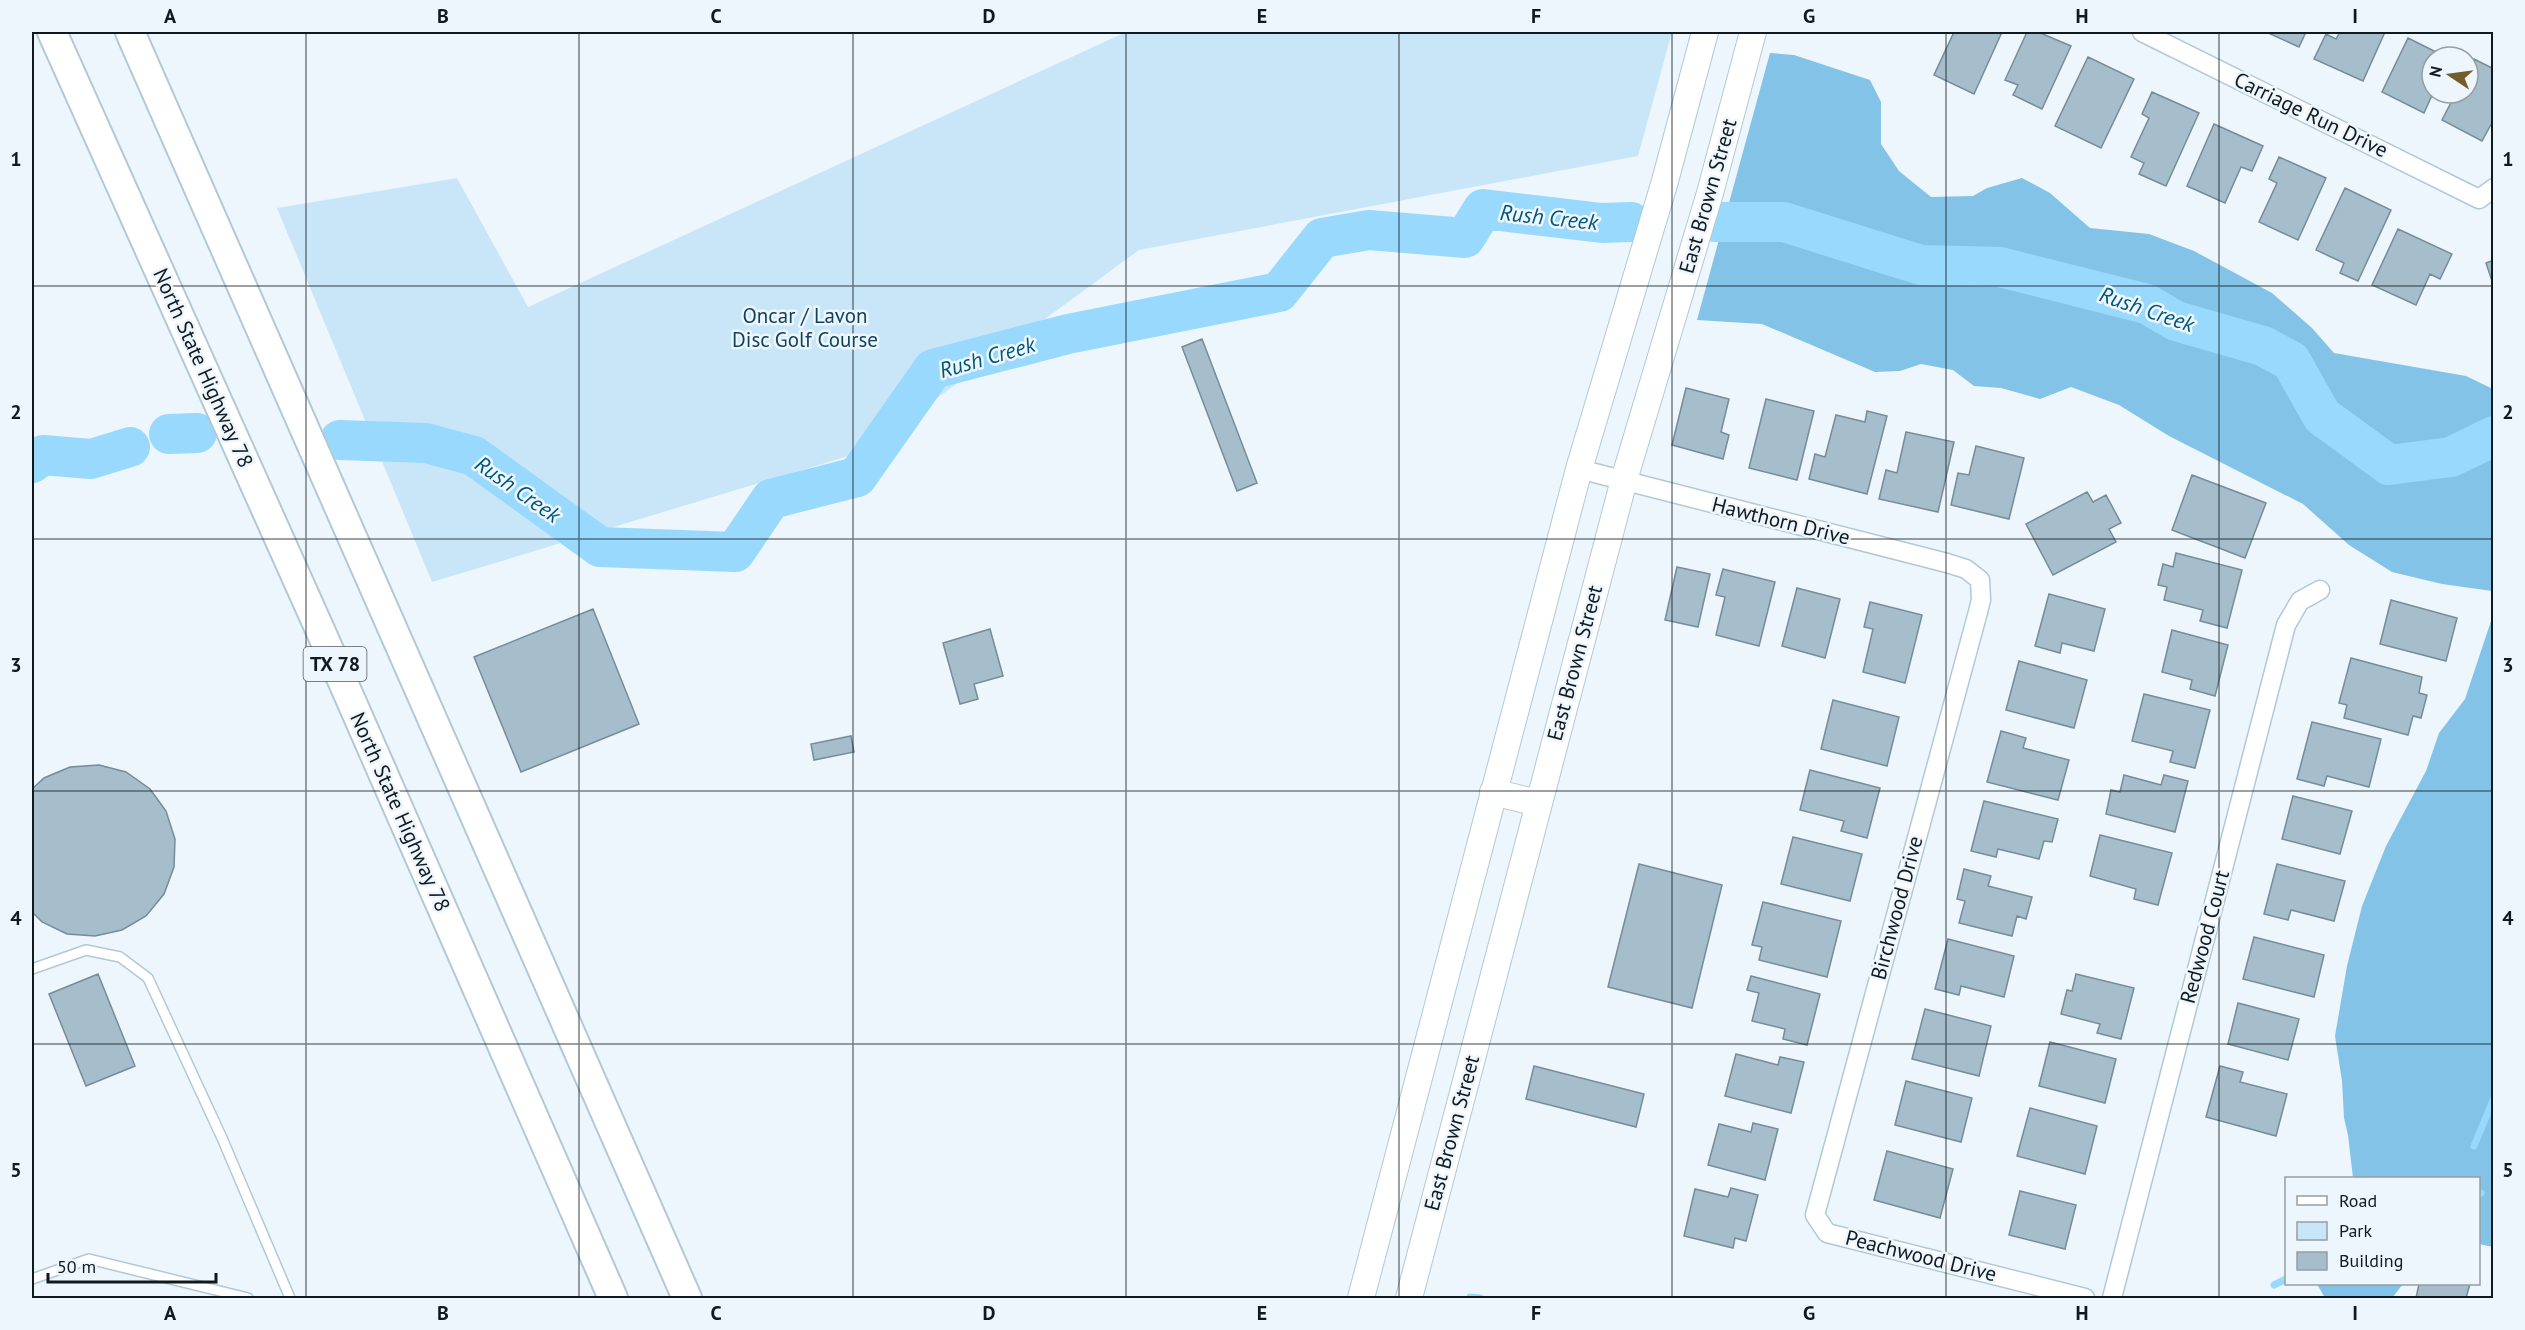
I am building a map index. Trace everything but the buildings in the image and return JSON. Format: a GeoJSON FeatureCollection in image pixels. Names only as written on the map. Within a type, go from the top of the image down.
{"type":"FeatureCollection","features":[{"type":"Feature","properties":{"kind":"main road","name":"North State Highway 78"},"geometry":{"type":"LineString","coordinates":[[52,32],[316,621],[613,1299]]}},
{"type":"Feature","properties":{"kind":"main road"},"geometry":{"type":"LineString","coordinates":[[130,32],[687,1299]]}},
{"type":"Feature","properties":{"kind":"main road"},"geometry":{"type":"LineString","coordinates":[[1361,1299],[1579,469],[1665,181],[1705,32]]}},
{"type":"Feature","properties":{"kind":"main road","name":"East Brown Street"},"geometry":{"type":"LineString","coordinates":[[1409,1299],[1624,480],[1710,193],[1754,32]]}},
{"type":"Feature","properties":{"kind":"main road"},"geometry":{"type":"LineString","coordinates":[[1493,792],[1538,803]]}},
{"type":"Feature","properties":{"kind":"street","name":"Carriage Run Drive"},"geometry":{"type":"LineString","coordinates":[[2142,32],[2486,194]]}},
{"type":"Feature","properties":{"kind":"street","name":"Hawthorn Drive"},"geometry":{"type":"LineString","coordinates":[[1579,469],[1947,563],[1966,569],[1980,580]]}},
{"type":"Feature","properties":{"kind":"street","name":"Birchwood Drive"},"geometry":{"type":"LineString","coordinates":[[1827,1233],[1815,1215],[1817,1204],[1978,612],[1981,600],[1980,580]]}},
{"type":"Feature","properties":{"kind":"street","name":"Redwood Court"},"geometry":{"type":"LineString","coordinates":[[2112,1299],[2286,625],[2300,601],[2320,590]]}},
{"type":"Feature","properties":{"kind":"street","name":"Peachwood Drive"},"geometry":{"type":"LineString","coordinates":[[1827,1233],[2085,1299]]}},
{"type":"Feature","properties":{"kind":"lane"},"geometry":{"type":"LineString","coordinates":[[32,969],[86,951],[120,957],[148,978],[219,1131],[290,1299]]}},
{"type":"Feature","properties":{"kind":"lane"},"geometry":{"type":"LineString","coordinates":[[32,1279],[89,1259],[248,1299]]}},
{"type":"Feature","properties":{"kind":"green space","name":"Oncar / Lavon Disc Golf Course"},"geometry":{"type":"Polygon","coordinates":[[[1126,32],[1672,32],[1638,156],[1139,250],[865,451],[432,582],[277,208],[457,178],[528,307],[1126,32]]]}},
{"type":"Feature","properties":{"kind":"shaded area"},"geometry":{"type":"Polygon","coordinates":[[[1770,53],[1794,55],[1870,80],[1881,102],[1881,144],[1899,171],[1931,197],[1973,196],[1987,188],[2022,178],[2050,193],[2090,228],[2149,234],[2194,251],[2272,293],[2312,328],[2334,353],[2466,376],[2493,389],[2493,1247],[2480,1244],[2480,1177],[2353,1177],[2335,1036],[2347,966],[2362,906],[2386,846],[2426,771],[2439,733],[2465,699],[2491,621],[2492,591],[2442,584],[2392,572],[2349,545],[2303,504],[2169,436],[2119,405],[2071,387],[2040,399],[2001,388],[1974,386],[1953,370],[1921,364],[1900,371],[1875,372],[1762,324],[1697,320],[1770,53]]]}},
{"type":"Feature","properties":{"kind":"shaded area"},"geometry":{"type":"Polygon","coordinates":[[[2318,1285],[2402,1285],[2392,1298],[2325,1298],[2318,1285]]]}},
{"type":"Feature","properties":{"kind":"waterway","name":"Rush Creek"},"geometry":{"type":"LineString","coordinates":[[340,440],[426,443],[474,456],[600,547],[735,552],[771,499],[857,477],[933,369],[1068,334],[1279,292],[1322,238],[1369,230],[1465,238],[1483,209],[1602,223],[1631,222]]}},
{"type":"Feature","properties":{"kind":"waterway","name":"Rush Creek"},"geometry":{"type":"LineString","coordinates":[[1715,222],[1784,222],[1921,265],[2000,267],[2147,304],[2176,321],[2263,346],[2291,361],[2322,416],[2389,465],[2451,457],[2494,436]]}},
{"type":"Feature","properties":{"kind":"waterway","name":"Rush Creek"},"geometry":{"type":"LineString","coordinates":[[169,434],[197,433]]}},
{"type":"Feature","properties":{"kind":"waterway","name":"Rush Creek"},"geometry":{"type":"LineString","coordinates":[[32,463],[43,455],[91,459],[130,447]]}},
{"type":"Feature","properties":{"kind":"waterway"},"geometry":{"type":"LineString","coordinates":[[2474,1146],[2494,1098]]}},
{"type":"Feature","properties":{"kind":"waterway"},"geometry":{"type":"LineString","coordinates":[[2274,1285],[2285,1280]]}},
{"type":"Feature","properties":{"kind":"waterway"},"geometry":{"type":"LineString","coordinates":[[1470,1297],[1480,1298]]}}]}
